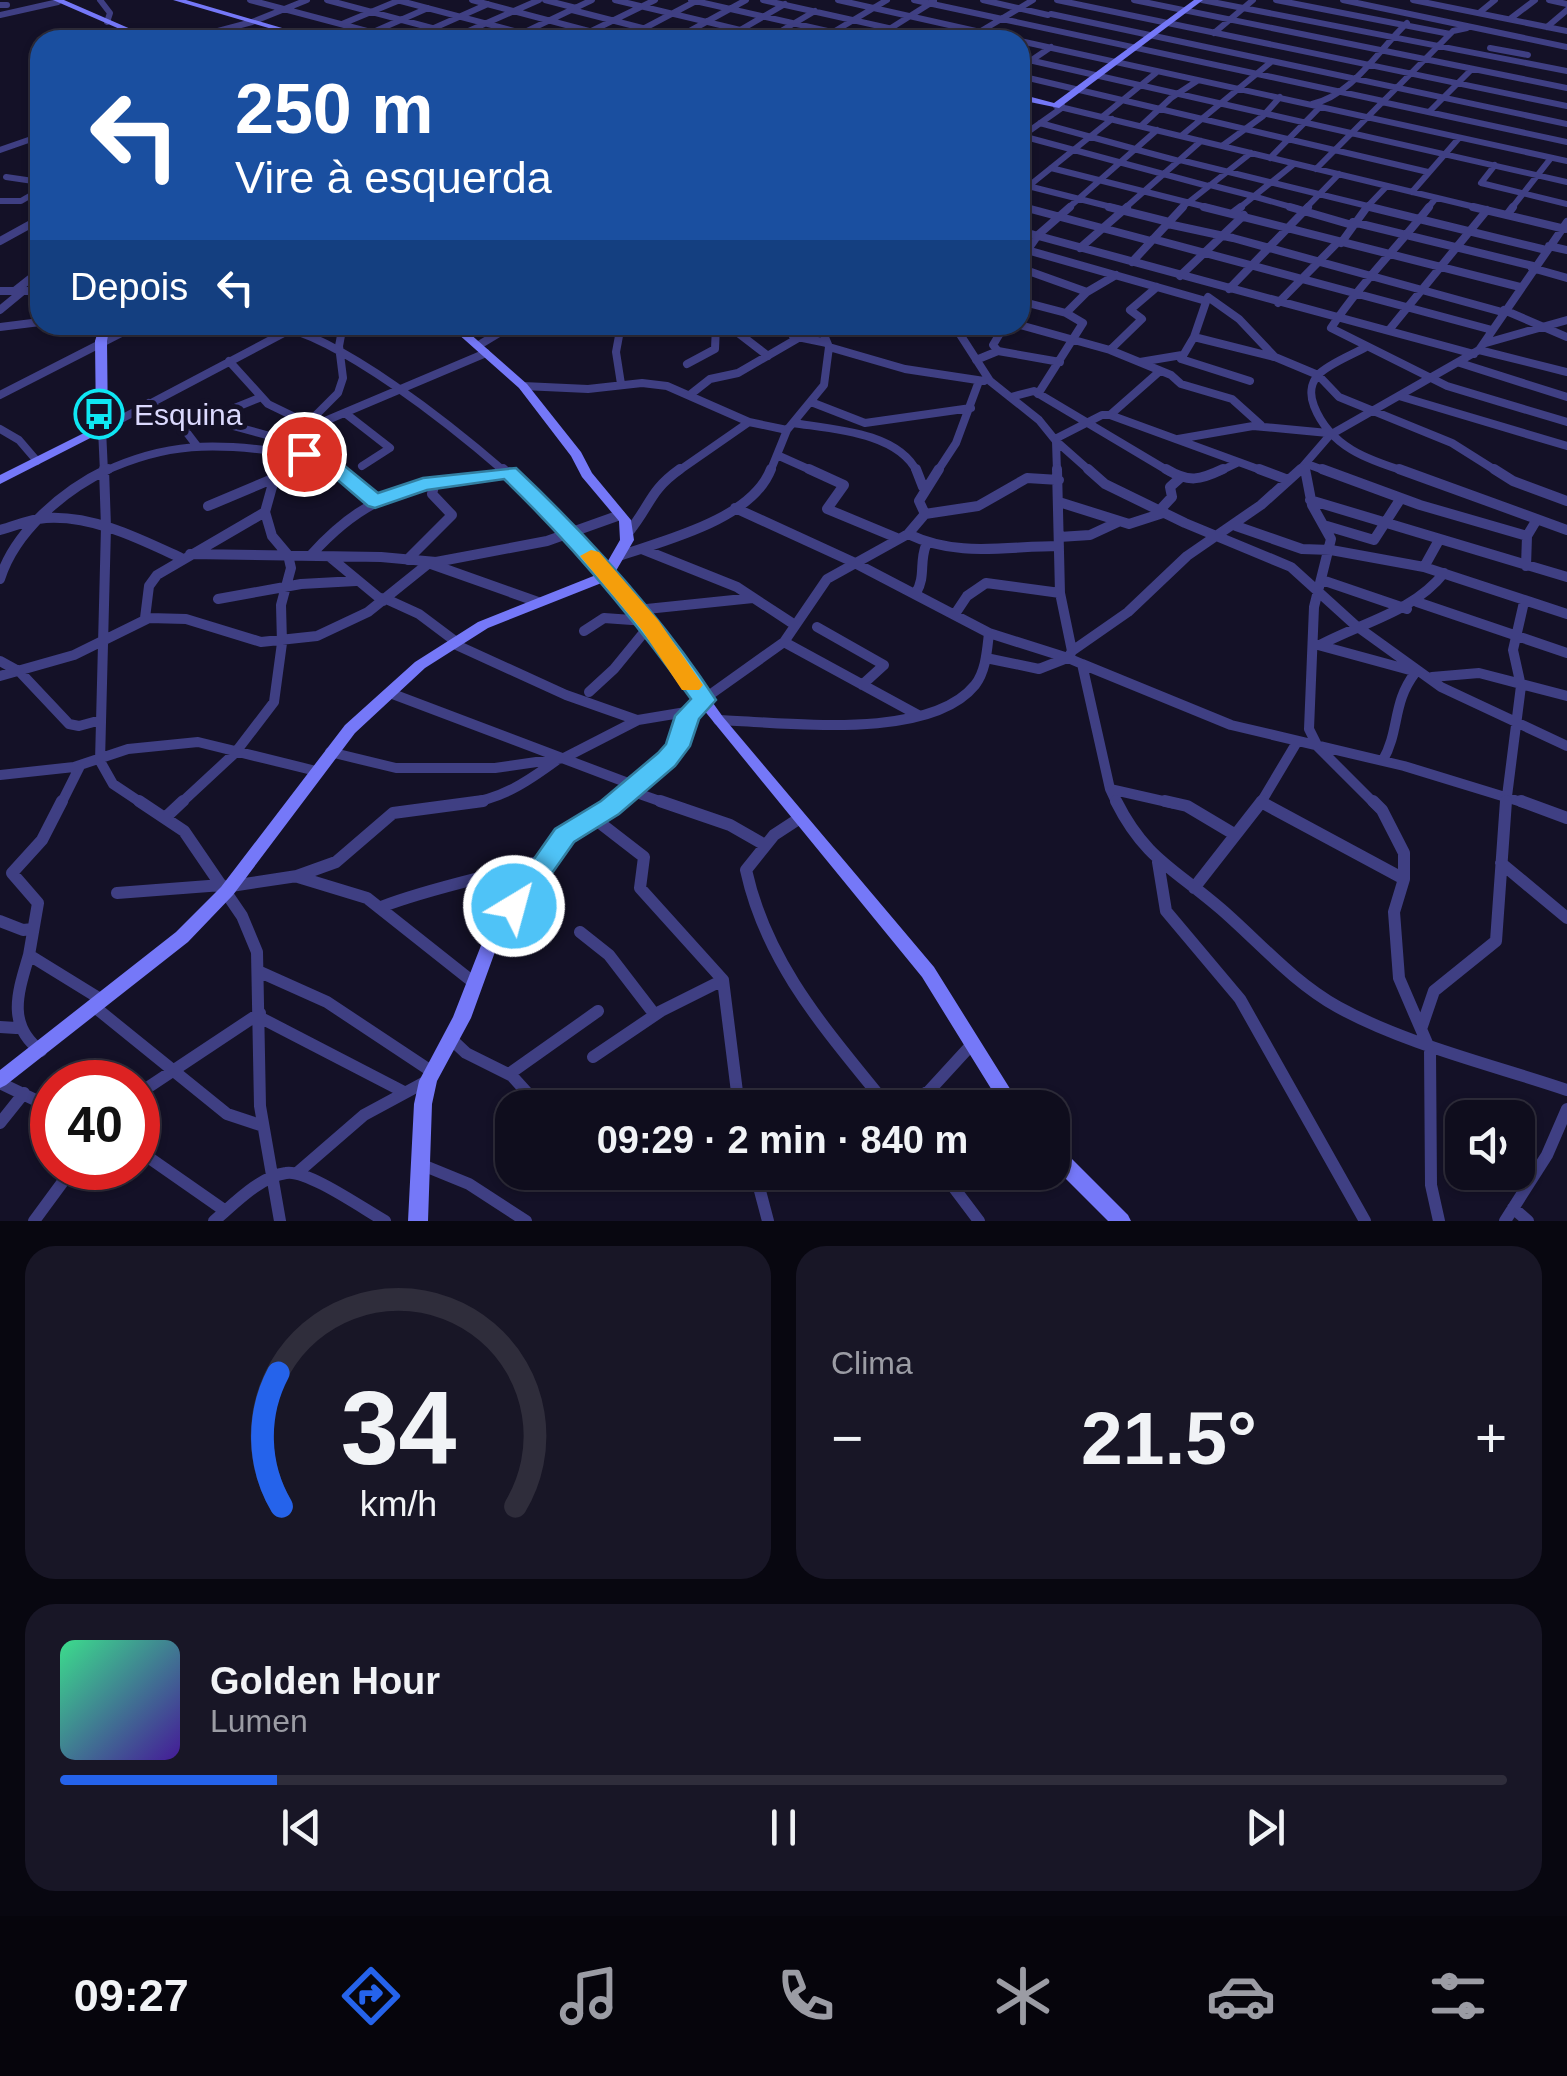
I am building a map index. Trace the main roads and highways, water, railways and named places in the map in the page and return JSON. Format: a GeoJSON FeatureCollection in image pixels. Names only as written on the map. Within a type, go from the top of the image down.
{"type":"FeatureCollection","features":[{"type":"Feature","properties":{"kind":"place","name":"Esquina"},"geometry":{"type":"Point","coordinates":[99,414]}}]}
